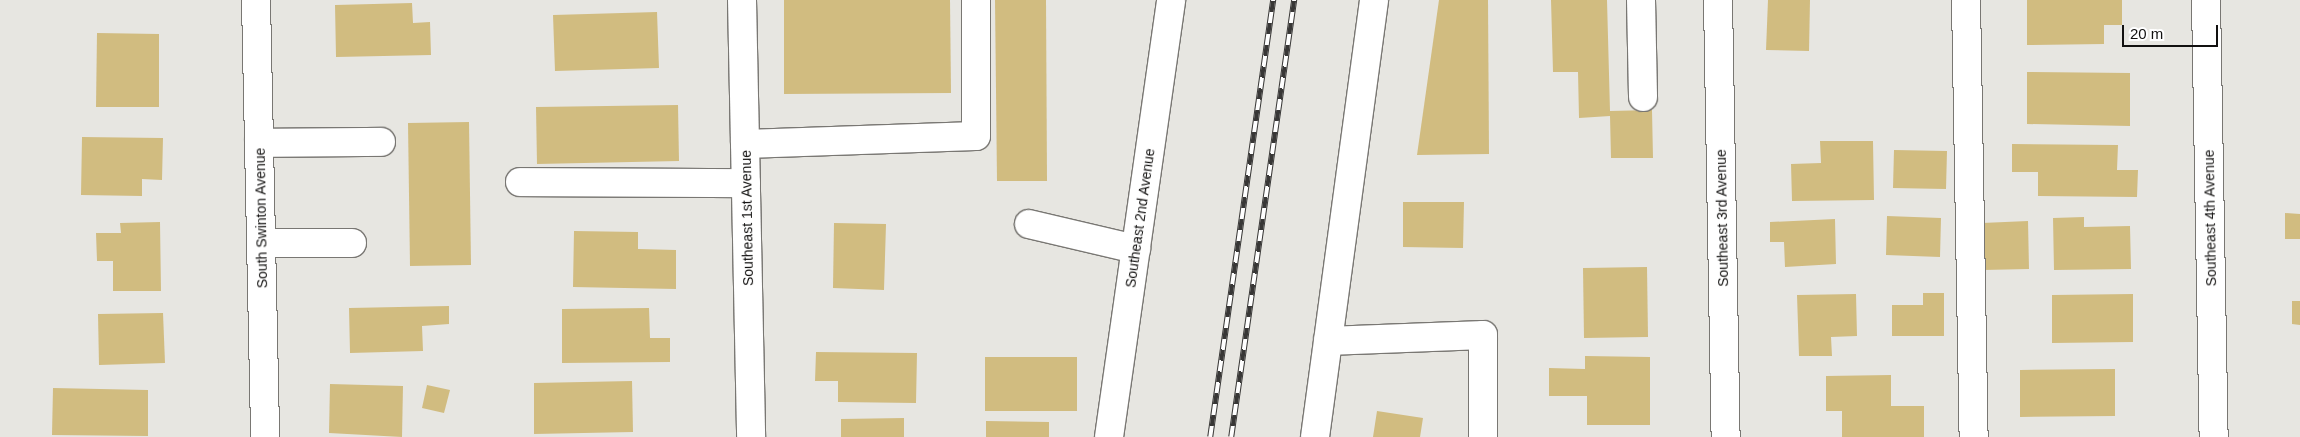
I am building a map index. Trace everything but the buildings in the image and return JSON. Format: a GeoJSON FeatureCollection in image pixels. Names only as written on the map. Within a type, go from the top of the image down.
{"type":"FeatureCollection","features":[{"type":"Feature","properties":{"kind":"street","name":"South Swinton Avenue"},"geometry":{"type":"LineString","coordinates":[[256,0],[265,437]]}},
{"type":"Feature","properties":{"kind":"street","name":"Southeast 1st Avenue"},"geometry":{"type":"LineString","coordinates":[[742,0],[751,437]]}},
{"type":"Feature","properties":{"kind":"street"},"geometry":{"type":"LineString","coordinates":[[745,144],[976,136],[976,0]]}},
{"type":"Feature","properties":{"kind":"street","name":"Southeast 2nd Avenue"},"geometry":{"type":"LineString","coordinates":[[1109,437],[1171,0]]}},
{"type":"Feature","properties":{"kind":"street"},"geometry":{"type":"LineString","coordinates":[[1315,437],[1374,0]]}},
{"type":"Feature","properties":{"kind":"street"},"geometry":{"type":"LineString","coordinates":[[1641,0],[1643,97]]}},
{"type":"Feature","properties":{"kind":"street","name":"Southeast 3rd Avenue"},"geometry":{"type":"LineString","coordinates":[[1718,0],[1726,437]]}},
{"type":"Feature","properties":{"kind":"street"},"geometry":{"type":"LineString","coordinates":[[1966,0],[1974,437]]}},
{"type":"Feature","properties":{"kind":"street","name":"Southeast 4th Avenue"},"geometry":{"type":"LineString","coordinates":[[2206,0],[2214,437]]}},
{"type":"Feature","properties":{"kind":"street"},"geometry":{"type":"LineString","coordinates":[[259,143],[381,142]]}},
{"type":"Feature","properties":{"kind":"street"},"geometry":{"type":"LineString","coordinates":[[520,182],[746,183]]}},
{"type":"Feature","properties":{"kind":"street"},"geometry":{"type":"LineString","coordinates":[[1029,224],[1136,249]]}},
{"type":"Feature","properties":{"kind":"street"},"geometry":{"type":"LineString","coordinates":[[261,243],[352,243]]}},
{"type":"Feature","properties":{"kind":"street"},"geometry":{"type":"LineString","coordinates":[[1328,341],[1476,331],[1483,335],[1483,437]]}},
{"type":"Feature","properties":{"kind":"railway"},"geometry":{"type":"LineString","coordinates":[[1210,437],[1273,0]]}},
{"type":"Feature","properties":{"kind":"railway"},"geometry":{"type":"LineString","coordinates":[[1231,437],[1294,0]]}}]}
